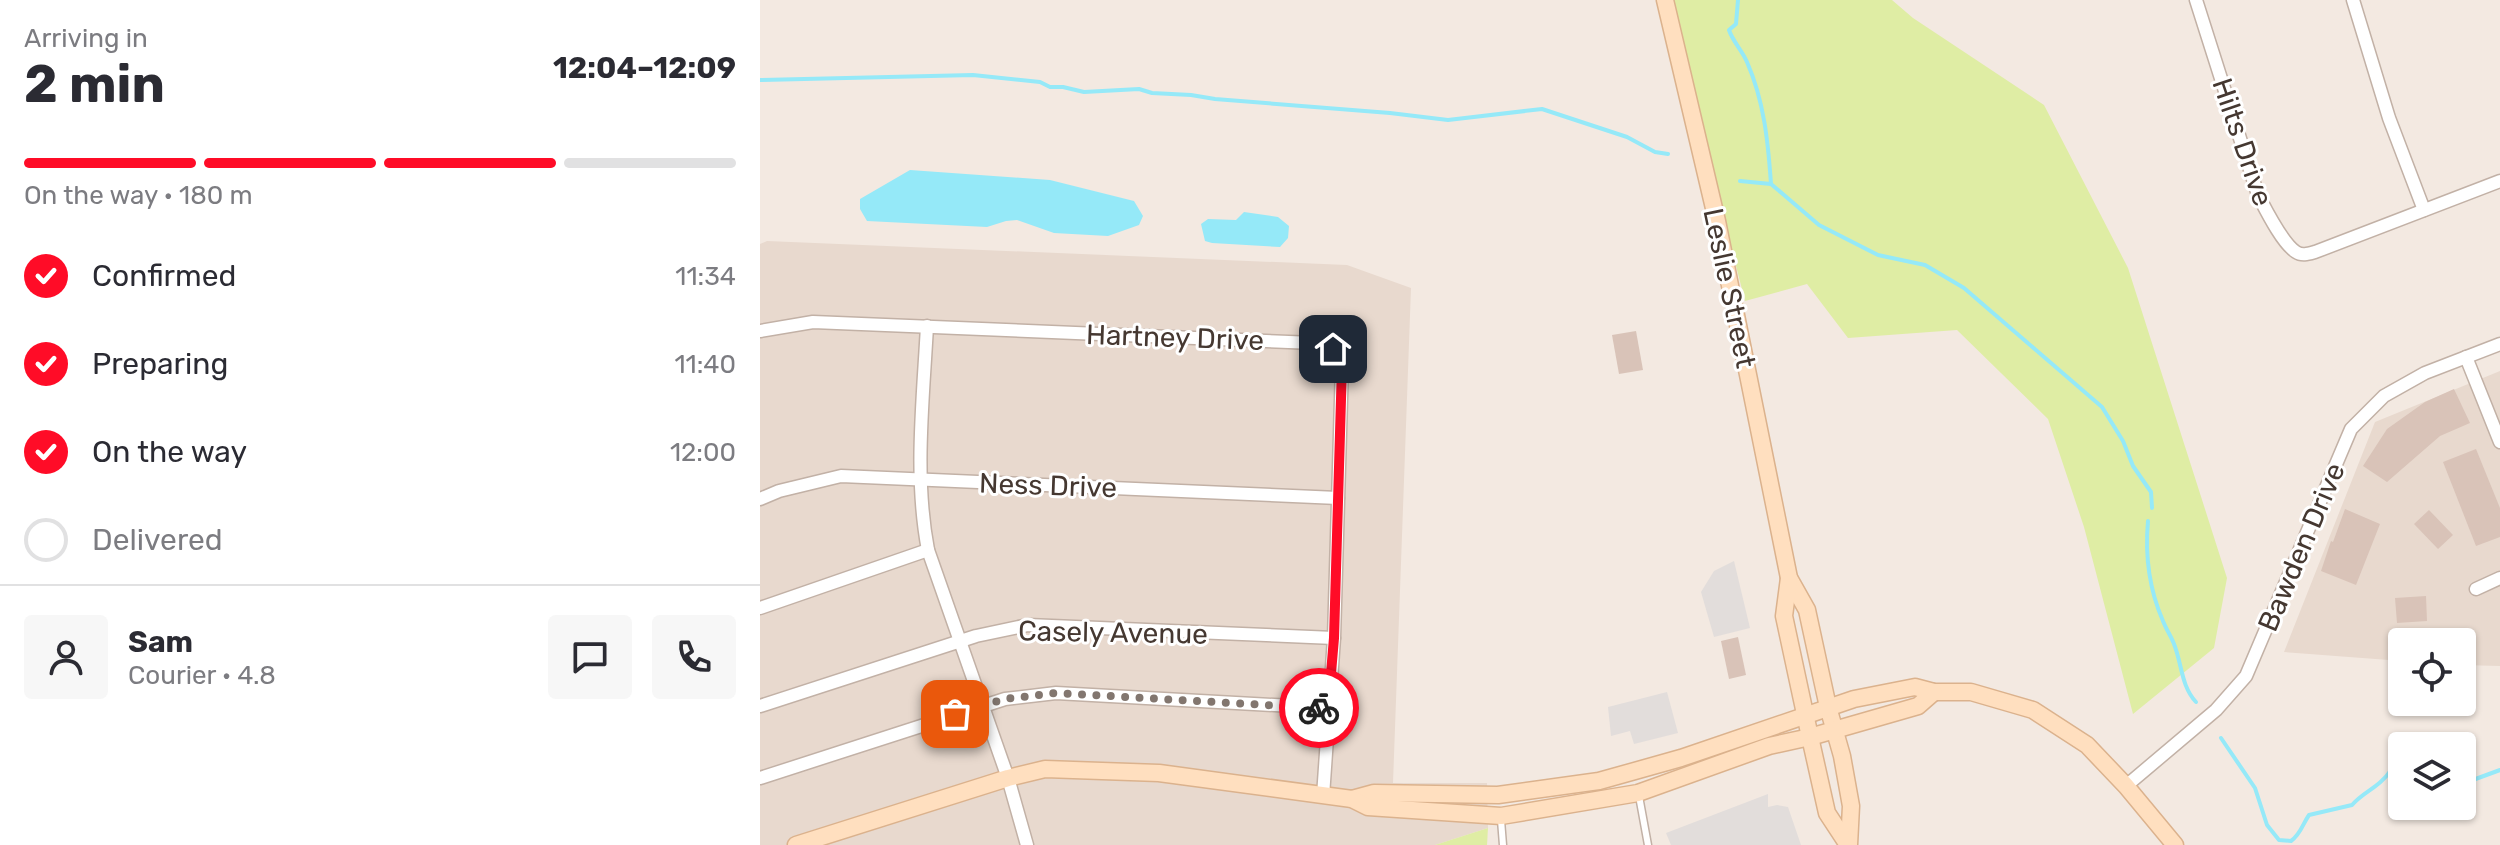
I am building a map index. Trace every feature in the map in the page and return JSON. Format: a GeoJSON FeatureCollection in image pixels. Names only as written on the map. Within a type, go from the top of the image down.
{"type":"FeatureCollection","features":[{"type":"Feature","properties":{"kind":"street","name":"Leslie Street"},"geometry":{"type":"LineString","coordinates":[[1665,0],[1717,221],[1789,578],[1807,610],[1833,731],[1842,756],[1851,806],[1849,845]]}},
{"type":"Feature","properties":{"kind":"street","name":"Hilts Drive"},"geometry":{"type":"LineString","coordinates":[[2196,0],[2251,176],[2266,210],[2296,252],[2309,254],[2500,181]]}},
{"type":"Feature","properties":{"kind":"street"},"geometry":{"type":"LineString","coordinates":[[2353,0],[2389,118],[2424,210]]}},
{"type":"Feature","properties":{"kind":"street","name":"Hartney Drive"},"geometry":{"type":"LineString","coordinates":[[760,331],[813,322],[1314,343],[1333,349],[1342,365],[1334,638],[1323,796]]}},
{"type":"Feature","properties":{"kind":"street"},"geometry":{"type":"LineString","coordinates":[[927,326],[920,480],[922,519],[928,550],[1008,778],[1027,845]]}},
{"type":"Feature","properties":{"kind":"street","name":"Bawden Drive"},"geometry":{"type":"LineString","coordinates":[[2126,786],[2216,710],[2246,676],[2351,429],[2384,396],[2425,373],[2500,344]]}},
{"type":"Feature","properties":{"kind":"street"},"geometry":{"type":"LineString","coordinates":[[2466,357],[2500,442]]}},
{"type":"Feature","properties":{"kind":"street","name":"Ness Drive"},"geometry":{"type":"LineString","coordinates":[[760,499],[779,491],[841,476],[1338,498]]}},
{"type":"Feature","properties":{"kind":"street"},"geometry":{"type":"LineString","coordinates":[[760,608],[928,550]]}},
{"type":"Feature","properties":{"kind":"street","name":"Leslie Street"},"geometry":{"type":"LineString","coordinates":[[1789,578],[1784,616],[1827,813],[1849,845]]}},
{"type":"Feature","properties":{"kind":"street"},"geometry":{"type":"LineString","coordinates":[[2476,589],[2500,578]]}},
{"type":"Feature","properties":{"kind":"street","name":"Casely Avenue"},"geometry":{"type":"LineString","coordinates":[[760,706],[960,641],[1028,625],[1334,638]]}},
{"type":"Feature","properties":{"kind":"street"},"geometry":{"type":"LineString","coordinates":[[1352,799],[1374,793],[1498,795],[1599,781],[1681,758],[1854,699],[1915,687],[1934,692],[1971,692],[2033,710],[2087,745],[2175,845]]}},
{"type":"Feature","properties":{"kind":"street"},"geometry":{"type":"LineString","coordinates":[[796,845],[1045,769],[1159,773],[1352,799],[1368,807],[1501,816],[1638,793],[1769,746],[1918,706],[1934,692]]}},
{"type":"Feature","properties":{"kind":"street"},"geometry":{"type":"LineString","coordinates":[[760,778],[1005,699],[1056,693],[1328,708]]}},
{"type":"Feature","properties":{"kind":"street"},"geometry":{"type":"LineString","coordinates":[[1498,795],[1501,816]]}},
{"type":"Feature","properties":{"kind":"lane"},"geometry":{"type":"LineString","coordinates":[[1638,793],[1648,845]]}},
{"type":"Feature","properties":{"kind":"lane"},"geometry":{"type":"LineString","coordinates":[[1501,816],[1503,845]]}},
{"type":"Feature","properties":{"kind":"shaded area"},"geometry":{"type":"Polygon","coordinates":[[[767,241],[1347,265],[1411,288],[1393,783],[1487,783],[1488,828],[1435,845],[760,845],[760,244],[767,241]]]}},
{"type":"Feature","properties":{"kind":"shaded area"},"geometry":{"type":"Polygon","coordinates":[[[2500,371],[2500,666],[2476,665],[2476,628],[2388,628],[2388,660],[2284,652],[2375,422],[2500,371]]]}},
{"type":"Feature","properties":{"kind":"shaded area"},"geometry":{"type":"Polygon","coordinates":[[[1734,561],[1750,628],[1714,637],[1701,592],[1714,571],[1734,561]]]}},
{"type":"Feature","properties":{"kind":"shaded area"},"geometry":{"type":"Polygon","coordinates":[[[1667,692],[1678,733],[1634,744],[1630,731],[1611,736],[1608,707],[1667,692]]]}},
{"type":"Feature","properties":{"kind":"shaded area"},"geometry":{"type":"Polygon","coordinates":[[[1768,794],[1768,807],[1788,807],[1801,845],[1671,845],[1666,833],[1768,794]]]}},
{"type":"Feature","properties":{"kind":"green space"},"geometry":{"type":"Polygon","coordinates":[[[1668,0],[1892,0],[1913,18],[2044,105],[2128,268],[2227,578],[2214,648],[2133,714],[2084,527],[2048,419],[1957,330],[1848,338],[1807,284],[1745,301],[1668,0]]]}},
{"type":"Feature","properties":{"kind":"green space"},"geometry":{"type":"Polygon","coordinates":[[[1488,828],[1487,845],[1435,845],[1488,828]]]}},
{"type":"Feature","properties":{"kind":"water"},"geometry":{"type":"Polygon","coordinates":[[[910,170],[1050,180],[1134,201],[1143,216],[1139,225],[1108,236],[1054,233],[1017,220],[987,227],[867,221],[860,209],[860,199],[910,170]]]}},
{"type":"Feature","properties":{"kind":"water"},"geometry":{"type":"Polygon","coordinates":[[[1244,212],[1278,217],[1289,226],[1288,238],[1280,247],[1205,241],[1201,224],[1208,219],[1236,220],[1244,212]]]}},
{"type":"Feature","properties":{"kind":"building"},"geometry":{"type":"Polygon","coordinates":[[[1636,331],[1643,370],[1619,374],[1612,335],[1636,331]]]}},
{"type":"Feature","properties":{"kind":"building"},"geometry":{"type":"Polygon","coordinates":[[[2454,389],[2470,423],[2440,436],[2387,482],[2363,466],[2387,429],[2425,402],[2454,389]]]}},
{"type":"Feature","properties":{"kind":"building"},"geometry":{"type":"Polygon","coordinates":[[[2476,449],[2500,508],[2500,537],[2476,546],[2443,462],[2476,449]]]}},
{"type":"Feature","properties":{"kind":"building"},"geometry":{"type":"Polygon","coordinates":[[[2345,509],[2380,524],[2356,585],[2321,571],[2345,509]]]}},
{"type":"Feature","properties":{"kind":"building"},"geometry":{"type":"Polygon","coordinates":[[[2429,510],[2453,535],[2438,549],[2414,524],[2429,510]]]}},
{"type":"Feature","properties":{"kind":"building"},"geometry":{"type":"Polygon","coordinates":[[[2426,596],[2427,621],[2397,623],[2395,598],[2426,596]]]}},
{"type":"Feature","properties":{"kind":"building"},"geometry":{"type":"Polygon","coordinates":[[[1738,637],[1746,675],[1729,679],[1721,641],[1738,637]]]}},
{"type":"Feature","properties":{"kind":"waterway"},"geometry":{"type":"LineString","coordinates":[[1738,0],[1736,24],[1729,30],[1747,62],[1758,91],[1767,137],[1771,184]]}},
{"type":"Feature","properties":{"kind":"waterway"},"geometry":{"type":"LineString","coordinates":[[760,80],[973,75],[1040,82],[1050,87],[1084,92],[1139,89],[1152,93],[1448,120],[1542,109],[1627,137],[1655,152],[1668,154]]}},
{"type":"Feature","properties":{"kind":"waterway"},"geometry":{"type":"LineString","coordinates":[[1740,181],[1771,184],[1819,225],[1878,255],[1925,265],[1964,288],[2102,407],[2123,441],[2133,466],[2151,492],[2152,508]]}},
{"type":"Feature","properties":{"kind":"waterway"},"geometry":{"type":"LineString","coordinates":[[2148,521],[2148,559],[2154,597],[2174,644],[2187,689],[2196,702]]}},
{"type":"Feature","properties":{"kind":"waterway"},"geometry":{"type":"LineString","coordinates":[[2221,738],[2255,788],[2267,825],[2279,840],[2291,841],[2309,815],[2352,805],[2388,774]]}},
{"type":"Feature","properties":{"kind":"waterway"},"geometry":{"type":"LineString","coordinates":[[2476,779],[2500,770]]}},
{"type":"Feature","properties":{"kind":"way so far"},"geometry":{"type":"LineString","coordinates":[[955,714],[1005,699],[1056,693],[1319,708]]}},
{"type":"Feature","properties":{"kind":"route"},"geometry":{"type":"LineString","coordinates":[[1319,708],[1328,708],[1334,638],[1342,365],[1333,349]]}}]}
